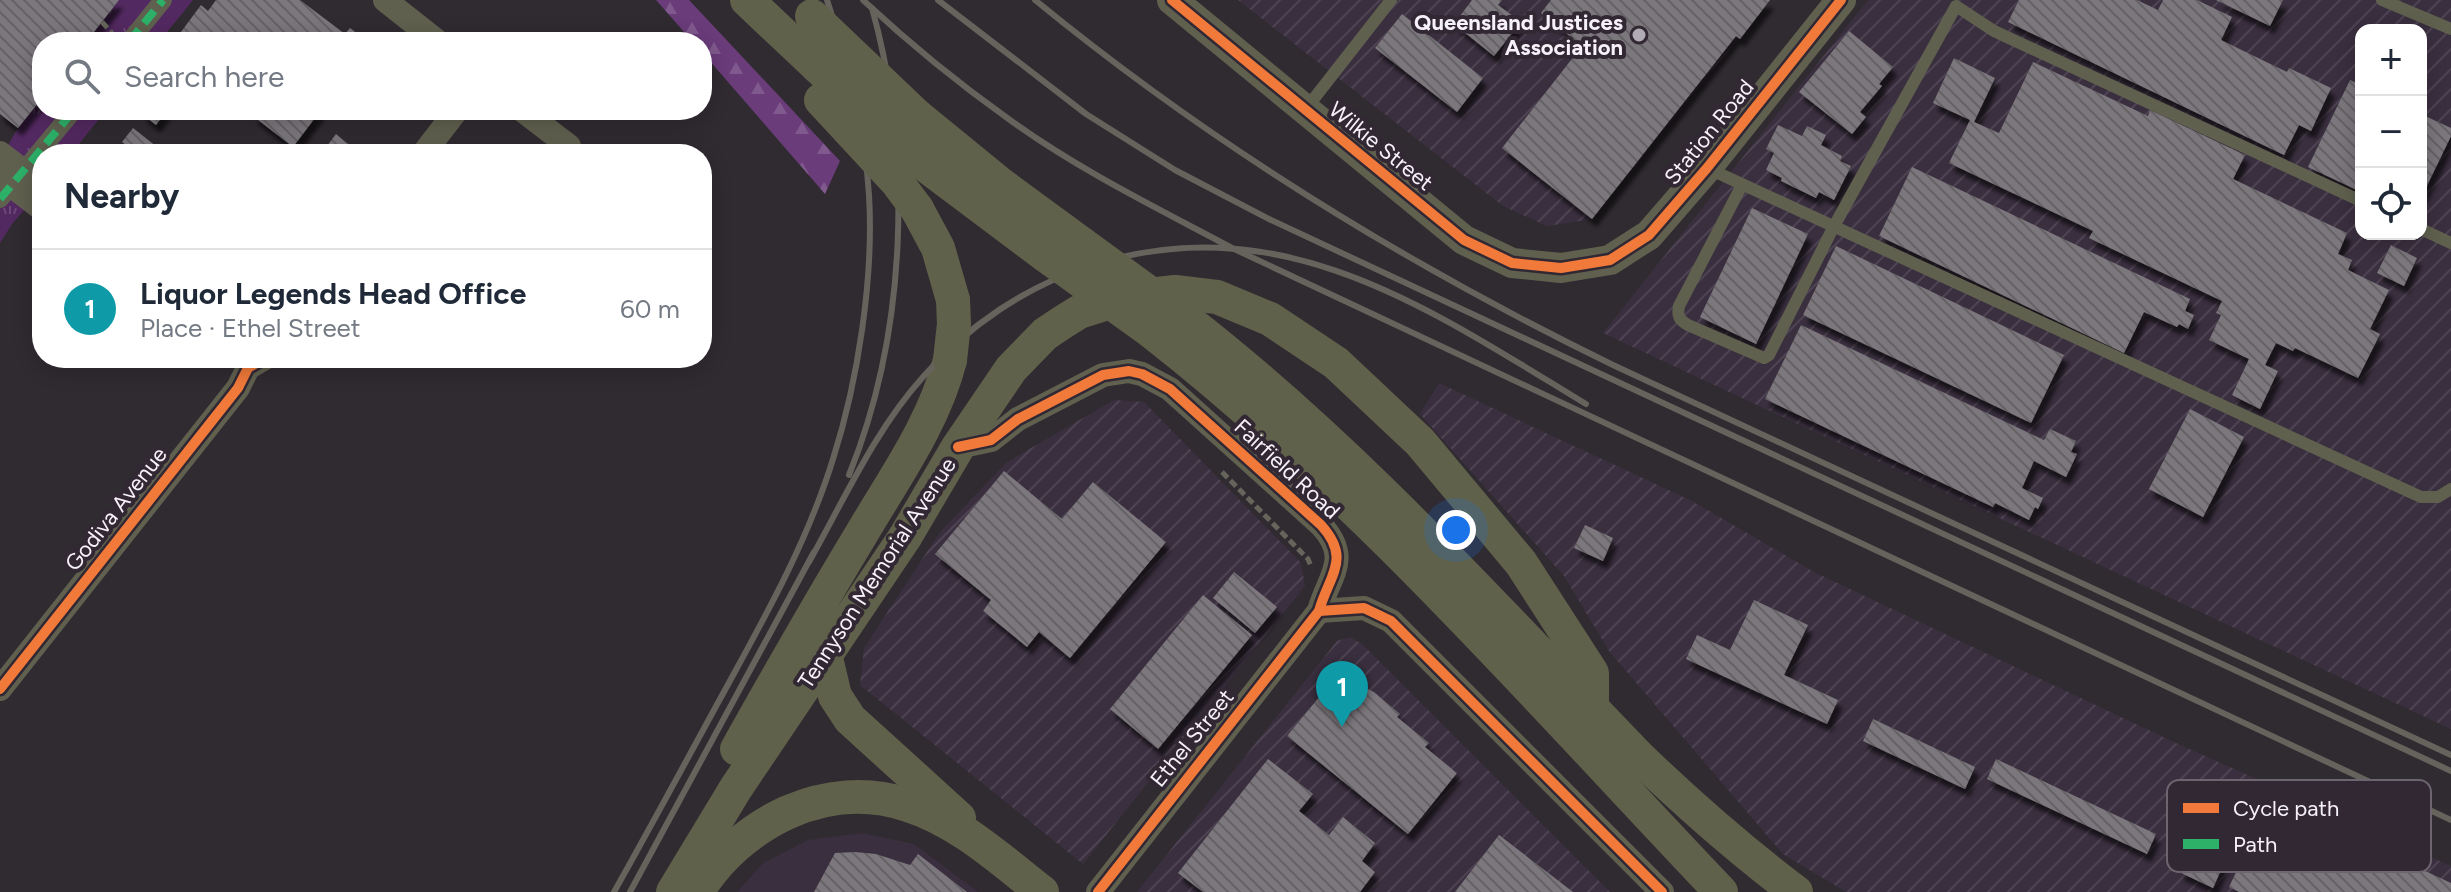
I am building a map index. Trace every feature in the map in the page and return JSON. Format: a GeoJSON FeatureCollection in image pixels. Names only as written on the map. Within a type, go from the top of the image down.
{"type":"FeatureCollection","features":[{"type":"Feature","properties":{"kind":"main road","name":"Fairfield Road"},"geometry":{"type":"LineString","coordinates":[[747,0],[917,159],[1152,332],[1261,421],[1361,517],[1721,892]]}},
{"type":"Feature","properties":{"kind":"main road"},"geometry":{"type":"LineString","coordinates":[[804,8],[917,116],[999,183],[1188,321],[1276,393],[1341,453],[1684,800],[1733,844],[1796,892]]}},
{"type":"Feature","properties":{"kind":"main road"},"geometry":{"type":"LineString","coordinates":[[682,889],[724,773],[794,647],[923,431],[944,386],[954,324],[953,300],[938,248],[917,209],[897,182],[787,65],[775,27]]}},
{"type":"Feature","properties":{"kind":"main road","name":"Tennyson Memorial Avenue"},"geometry":{"type":"LineString","coordinates":[[682,889],[736,788],[905,537],[958,447],[1011,369],[1045,334],[1079,312],[1123,298],[1175,292],[1217,297],[1270,319],[1336,363],[1420,442],[1530,575],[1592,673],[1592,709]]}},
{"type":"Feature","properties":{"kind":"main road"},"geometry":{"type":"LineString","coordinates":[[825,654],[835,696],[850,719],[996,855],[1042,892]]}},
{"type":"Feature","properties":{"kind":"main road"},"geometry":{"type":"LineString","coordinates":[[682,889],[773,817],[812,803],[843,798],[886,800],[909,805],[940,818],[996,855]]}},
{"type":"Feature","properties":{"kind":"street"},"geometry":{"type":"LineString","coordinates":[[137,32],[163,0]]}},
{"type":"Feature","properties":{"kind":"street"},"geometry":{"type":"LineString","coordinates":[[385,0],[425,32]]}},
{"type":"Feature","properties":{"kind":"street","name":"Wilkie Street"},"geometry":{"type":"LineString","coordinates":[[1172,0],[1464,240],[1512,263],[1561,268],[1589,265]]}},
{"type":"Feature","properties":{"kind":"street","name":"Station Road"},"geometry":{"type":"LineString","coordinates":[[1589,265],[1610,260],[1649,235],[1707,168],[1841,0]]}},
{"type":"Feature","properties":{"kind":"street"},"geometry":{"type":"LineString","coordinates":[[47,144],[66,120]]}},
{"type":"Feature","properties":{"kind":"street"},"geometry":{"type":"LineString","coordinates":[[431,144],[449,120]]}},
{"type":"Feature","properties":{"kind":"street"},"geometry":{"type":"LineString","coordinates":[[535,120],[566,144]]}},
{"type":"Feature","properties":{"kind":"street"},"geometry":{"type":"LineString","coordinates":[[0,153],[15,184],[32,200]]}},
{"type":"Feature","properties":{"kind":"street"},"geometry":{"type":"LineString","coordinates":[[15,184],[32,163]]}},
{"type":"Feature","properties":{"kind":"street","name":"Godiva Avenue"},"geometry":{"type":"LineString","coordinates":[[0,689],[238,388],[249,368]]}},
{"type":"Feature","properties":{"kind":"street","name":"Fairfield Road"},"geometry":{"type":"LineString","coordinates":[[958,447],[991,440],[1018,419],[1103,375],[1129,371],[1142,374],[1170,389],[1329,534],[1338,559],[1319,611]]}},
{"type":"Feature","properties":{"kind":"street"},"geometry":{"type":"LineString","coordinates":[[1319,611],[1364,608],[1391,621],[1662,892]]}},
{"type":"Feature","properties":{"kind":"street","name":"Ethel Street"},"geometry":{"type":"LineString","coordinates":[[1098,892],[1319,611]]}},
{"type":"Feature","properties":{"kind":"lane"},"geometry":{"type":"LineString","coordinates":[[1305,110],[1391,0]]}},
{"type":"Feature","properties":{"kind":"lane"},"geometry":{"type":"LineString","coordinates":[[2382,0],[2451,29]]}},
{"type":"Feature","properties":{"kind":"lane"},"geometry":{"type":"LineString","coordinates":[[1742,185],[1679,306],[1680,320],[1764,358],[1769,355],[1833,228],[1956,6],[1994,31],[2355,198]]}},
{"type":"Feature","properties":{"kind":"lane"},"geometry":{"type":"LineString","coordinates":[[1707,168],[2421,497],[2438,497],[2451,489]]}},
{"type":"Feature","properties":{"kind":"lane"},"geometry":{"type":"LineString","coordinates":[[2427,232],[2451,243]]}},
{"type":"Feature","properties":{"kind":"path"},"geometry":{"type":"LineString","coordinates":[[1218,468],[1308,559],[1313,578]]}},
{"type":"Feature","properties":{"kind":"shaded area"},"geometry":{"type":"Polygon","coordinates":[[[1238,0],[1770,0],[1592,219],[1547,226],[1503,206],[1238,0]]]}},
{"type":"Feature","properties":{"kind":"shaded area"},"geometry":{"type":"Polygon","coordinates":[[[1868,0],[2451,0],[2451,729],[1603,333],[1868,0]]]}},
{"type":"Feature","properties":{"kind":"shaded area"},"geometry":{"type":"Polygon","coordinates":[[[1439,383],[1692,501],[1814,572],[2259,780],[2167,780],[2167,872],[2431,872],[2431,857],[2451,866],[2451,892],[1846,892],[1783,854],[1609,651],[1564,576],[1420,414],[1439,383]]]}},
{"type":"Feature","properties":{"kind":"shaded area"},"geometry":{"type":"Polygon","coordinates":[[[1114,400],[1144,402],[1301,563],[1305,586],[1083,864],[860,685],[864,648],[940,532],[1007,462],[1114,400]]]}},
{"type":"Feature","properties":{"kind":"shaded area"},"geometry":{"type":"Polygon","coordinates":[[[1350,637],[1362,644],[1610,892],[1137,892],[1337,641],[1350,637]]]}},
{"type":"Feature","properties":{"kind":"shaded area"},"geometry":{"type":"Polygon","coordinates":[[[862,833],[914,844],[978,892],[737,892],[763,863],[808,840],[862,833]]]}},
{"type":"Feature","properties":{"kind":"green space"},"geometry":{"type":"Polygon","coordinates":[[[119,0],[193,0],[167,32],[94,32],[119,0]]]}},
{"type":"Feature","properties":{"kind":"green space"},"geometry":{"type":"Polygon","coordinates":[[[656,0],[689,0],[840,161],[825,194],[712,64],[712,32],[684,32],[656,0]]]}},
{"type":"Feature","properties":{"kind":"green space"},"geometry":{"type":"Polygon","coordinates":[[[32,110],[32,120],[98,120],[79,144],[32,144],[32,201],[0,243],[0,159],[32,110]]]}},
{"type":"Feature","properties":{"kind":"building"},"geometry":{"type":"Polygon","coordinates":[[[0,0],[119,0],[94,32],[32,32],[32,110],[18,128],[0,114],[0,0]]]}},
{"type":"Feature","properties":{"kind":"building"},"geometry":{"type":"Polygon","coordinates":[[[216,0],[300,0],[342,32],[181,32],[201,5],[208,11],[216,0]]]}},
{"type":"Feature","properties":{"kind":"building"},"geometry":{"type":"Polygon","coordinates":[[[1472,0],[1502,0],[1498,5],[1521,22],[1494,56],[1454,24],[1472,0]]]}},
{"type":"Feature","properties":{"kind":"building"},"geometry":{"type":"Polygon","coordinates":[[[1551,0],[1770,0],[1740,39],[1736,36],[1592,219],[1502,148],[1582,46],[1541,13],[1551,0]]]}},
{"type":"Feature","properties":{"kind":"building"},"geometry":{"type":"Polygon","coordinates":[[[2019,0],[2137,0],[2158,10],[2163,0],[2197,0],[2232,17],[2221,40],[2287,72],[2289,68],[2331,88],[2311,131],[2299,125],[2284,155],[2008,22],[2019,0]]]}},
{"type":"Feature","properties":{"kind":"building"},"geometry":{"type":"Polygon","coordinates":[[[2216,0],[2283,0],[2270,26],[2216,0]]]}},
{"type":"Feature","properties":{"kind":"building"},"geometry":{"type":"Polygon","coordinates":[[[1402,14],[1483,78],[1457,112],[1375,48],[1402,14]]]}},
{"type":"Feature","properties":{"kind":"building"},"geometry":{"type":"Polygon","coordinates":[[[1849,31],[1893,67],[1860,112],[1866,117],[1852,134],[1799,92],[1849,31]]]}},
{"type":"Feature","properties":{"kind":"building"},"geometry":{"type":"Polygon","coordinates":[[[1954,58],[1995,78],[1974,122],[1999,133],[2033,62],[2148,116],[2150,110],[2245,155],[2233,179],[2347,233],[2338,254],[2352,260],[2348,270],[2389,290],[2370,329],[2380,334],[2358,378],[2295,348],[2293,351],[2276,343],[2265,365],[2278,371],[2260,409],[2232,395],[2249,359],[2209,340],[2221,315],[2216,313],[2222,301],[2089,238],[2093,231],[1949,163],[1970,120],[1933,103],[1954,58]]]}},
{"type":"Feature","properties":{"kind":"building"},"geometry":{"type":"Polygon","coordinates":[[[2350,80],[2355,82],[2355,189],[2308,167],[2350,80]]]}},
{"type":"Feature","properties":{"kind":"building"},"geometry":{"type":"Polygon","coordinates":[[[2427,117],[2451,128],[2451,136],[2427,186],[2427,117]]]}},
{"type":"Feature","properties":{"kind":"building"},"geometry":{"type":"Polygon","coordinates":[[[258,120],[313,120],[295,144],[289,144],[258,120]]]}},
{"type":"Feature","properties":{"kind":"building"},"geometry":{"type":"Polygon","coordinates":[[[1778,125],[1802,136],[1807,126],[1826,135],[1821,145],[1842,156],[1840,161],[1851,166],[1834,200],[1819,192],[1816,198],[1766,170],[1774,153],[1766,149],[1778,125]]]}},
{"type":"Feature","properties":{"kind":"building"},"geometry":{"type":"Polygon","coordinates":[[[133,128],[153,144],[124,144],[122,142],[133,128]]]}},
{"type":"Feature","properties":{"kind":"building"},"geometry":{"type":"Polygon","coordinates":[[[336,134],[348,144],[328,144],[336,134]]]}},
{"type":"Feature","properties":{"kind":"building"},"geometry":{"type":"Polygon","coordinates":[[[1912,167],[2190,299],[2185,311],[2194,315],[2188,329],[2144,312],[2124,353],[1879,236],[1912,167]]]}},
{"type":"Feature","properties":{"kind":"building"},"geometry":{"type":"Polygon","coordinates":[[[1752,208],[1808,234],[1756,344],[1700,317],[1752,208]]]}},
{"type":"Feature","properties":{"kind":"building"},"geometry":{"type":"Polygon","coordinates":[[[2391,245],[2417,258],[2404,286],[2377,273],[2391,245]]]}},
{"type":"Feature","properties":{"kind":"building"},"geometry":{"type":"Polygon","coordinates":[[[1836,246],[2064,355],[2031,423],[1803,315],[1836,246]]]}},
{"type":"Feature","properties":{"kind":"building"},"geometry":{"type":"Polygon","coordinates":[[[1801,325],[2044,440],[2050,429],[2076,441],[2071,452],[2077,454],[2066,477],[2034,461],[2022,488],[2043,498],[2029,520],[1995,503],[1993,507],[1765,399],[1801,325]]]}},
{"type":"Feature","properties":{"kind":"building"},"geometry":{"type":"Polygon","coordinates":[[[2190,409],[2244,437],[2203,517],[2149,489],[2190,409]]]}},
{"type":"Feature","properties":{"kind":"building"},"geometry":{"type":"Polygon","coordinates":[[[1004,471],[1062,519],[1093,482],[1166,542],[1070,658],[1039,632],[1027,647],[983,611],[991,600],[935,554],[1004,471]]]}},
{"type":"Feature","properties":{"kind":"building"},"geometry":{"type":"Polygon","coordinates":[[[1585,525],[1613,538],[1603,561],[1574,548],[1585,525]]]}},
{"type":"Feature","properties":{"kind":"building"},"geometry":{"type":"Polygon","coordinates":[[[1234,572],[1277,607],[1255,633],[1213,598],[1234,572]]]}},
{"type":"Feature","properties":{"kind":"building"},"geometry":{"type":"Polygon","coordinates":[[[1203,595],[1252,635],[1158,749],[1110,709],[1203,595]]]}},
{"type":"Feature","properties":{"kind":"building"},"geometry":{"type":"Polygon","coordinates":[[[1754,600],[1808,625],[1784,675],[1838,700],[1827,724],[1686,659],[1697,635],[1730,650],[1754,600]]]}},
{"type":"Feature","properties":{"kind":"building"},"geometry":{"type":"Polygon","coordinates":[[[1348,685],[1374,692],[1400,714],[1397,717],[1429,743],[1425,747],[1457,773],[1408,834],[1287,736],[1320,696],[1328,690],[1348,685]]]}},
{"type":"Feature","properties":{"kind":"building"},"geometry":{"type":"Polygon","coordinates":[[[1873,719],[1975,767],[1965,789],[1863,741],[1873,719]]]}},
{"type":"Feature","properties":{"kind":"building"},"geometry":{"type":"Polygon","coordinates":[[[1268,759],[1313,794],[1299,811],[1329,835],[1343,817],[1375,843],[1362,861],[1375,872],[1360,892],[1203,892],[1178,873],[1268,759]]]}},
{"type":"Feature","properties":{"kind":"building"},"geometry":{"type":"Polygon","coordinates":[[[1996,759],[2156,834],[2147,854],[1987,779],[1996,759]]]}},
{"type":"Feature","properties":{"kind":"building"},"geometry":{"type":"Polygon","coordinates":[[[1499,835],[1573,892],[1455,892],[1499,835]]]}},
{"type":"Feature","properties":{"kind":"building"},"geometry":{"type":"Polygon","coordinates":[[[835,853],[876,854],[910,865],[918,854],[967,892],[814,892],[835,853]]]}},
{"type":"Feature","properties":{"kind":"building"},"geometry":{"type":"Polygon","coordinates":[[[2179,872],[2220,872],[2213,888],[2179,872]]]}},
{"type":"Feature","properties":{"kind":"building"},"geometry":{"type":"Polygon","coordinates":[[[2236,872],[2427,872],[2451,883],[2451,892],[2239,892],[2229,887],[2236,872]]]}},
{"type":"Feature","properties":{"kind":"railway"},"geometry":{"type":"LineString","coordinates":[[614,892],[788,572],[823,488],[850,396],[866,294],[869,195],[854,96],[827,0]]}},
{"type":"Feature","properties":{"kind":"railway"},"geometry":{"type":"LineString","coordinates":[[863,0],[953,77],[1036,138],[1119,188],[1232,248],[2366,780]]}},
{"type":"Feature","properties":{"kind":"railway"},"geometry":{"type":"LineString","coordinates":[[938,0],[1086,114],[1175,170],[1271,220],[2451,771]]}},
{"type":"Feature","properties":{"kind":"railway"},"geometry":{"type":"LineString","coordinates":[[1035,0],[1102,53],[1242,153],[1387,244],[1537,327],[2451,755]]}},
{"type":"Feature","properties":{"kind":"railway"},"geometry":{"type":"LineString","coordinates":[[849,475],[883,362],[893,303],[898,243],[894,123],[872,8]]}},
{"type":"Feature","properties":{"kind":"railway"},"geometry":{"type":"LineString","coordinates":[[809,562],[890,420],[923,377],[959,341],[1000,309],[1044,284],[1092,265],[1162,250],[1228,248],[1291,258],[1352,277],[1412,303],[1470,334],[1586,404]]}},
{"type":"Feature","properties":{"kind":"railway"},"geometry":{"type":"LineString","coordinates":[[630,892],[814,552]]}},
{"type":"Feature","properties":{"kind":"railway"},"geometry":{"type":"LineString","coordinates":[[2431,811],[2451,820]]}},
{"type":"Feature","properties":{"kind":"marked path"},"geometry":{"type":"LineString","coordinates":[[137,32],[163,0]]}},
{"type":"Feature","properties":{"kind":"marked path"},"geometry":{"type":"LineString","coordinates":[[46,144],[66,120]]}},
{"type":"Feature","properties":{"kind":"marked path"},"geometry":{"type":"LineString","coordinates":[[0,199],[32,161]]}},
{"type":"Feature","properties":{"kind":"cycle path"},"geometry":{"type":"LineString","coordinates":[[1172,0],[1464,240],[1512,263],[1561,268],[1610,260],[1649,235],[1707,168],[1841,0]]}},
{"type":"Feature","properties":{"kind":"cycle path"},"geometry":{"type":"LineString","coordinates":[[0,689],[238,388],[248,368]]}},
{"type":"Feature","properties":{"kind":"cycle path"},"geometry":{"type":"LineString","coordinates":[[958,447],[991,440],[1018,419],[1103,375],[1129,371],[1142,374],[1170,389],[1321,525],[1335,548],[1335,567],[1319,611],[1098,892]]}},
{"type":"Feature","properties":{"kind":"cycle path"},"geometry":{"type":"LineString","coordinates":[[1319,611],[1364,608],[1391,621],[1662,892]]}},
{"type":"Feature","properties":{"kind":"place","name":"Queensland Justices Association"},"geometry":{"type":"Point","coordinates":[1639,35]}},
{"type":"Feature","properties":{"kind":"place","name":"Liquor Legends Head Office"},"geometry":{"type":"Point","coordinates":[1342,727]}}]}
